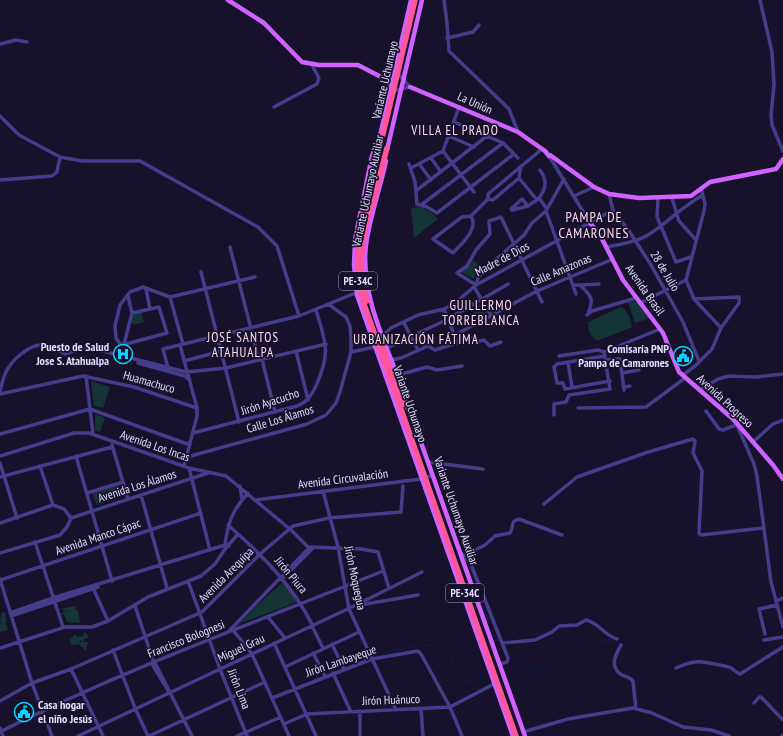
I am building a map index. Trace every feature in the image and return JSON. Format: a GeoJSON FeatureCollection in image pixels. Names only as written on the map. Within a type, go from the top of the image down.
{"type":"FeatureCollection","features":[{"type":"Feature","properties":{"kind":"highway","name":"Variante Uchumayo"},"geometry":{"type":"LineString","coordinates":[[415,0],[367,202],[358,247],[359,286],[366,311],[425,478],[521,734]]}},
{"type":"Feature","properties":{"kind":"highway","name":"Variante Uchumayo"},"geometry":{"type":"LineString","coordinates":[[419,0],[368,214],[362,246],[362,278],[367,303],[390,362],[425,478]]}},
{"type":"Feature","properties":{"kind":"highway"},"geometry":{"type":"LineString","coordinates":[[367,202],[368,190],[379,140]]}},
{"type":"Feature","properties":{"kind":"highway"},"geometry":{"type":"LineString","coordinates":[[368,214],[375,197],[387,148]]}},
{"type":"Feature","properties":{"kind":"highway"},"geometry":{"type":"LineString","coordinates":[[390,362],[413,420]]}},
{"type":"Feature","properties":{"kind":"main road"},"geometry":{"type":"LineString","coordinates":[[228,0],[264,23],[299,59],[312,65],[358,65],[383,78]]}},
{"type":"Feature","properties":{"kind":"main road","name":"Variante Uchumayo Auxiliar"},"geometry":{"type":"LineString","coordinates":[[357,294],[354,265],[355,240],[372,156],[379,140],[410,0]]}},
{"type":"Feature","properties":{"kind":"main road","name":"Variante Uchumayo Auxiliar"},"geometry":{"type":"LineString","coordinates":[[422,0],[400,90],[387,148],[387,158],[366,246],[368,291],[383,335],[390,362],[398,375],[499,664],[521,734]]}},
{"type":"Feature","properties":{"kind":"main road","name":"La Unión"},"geometry":{"type":"LineString","coordinates":[[410,87],[518,132],[542,149],[549,156],[550,155],[594,187],[609,194],[632,198],[672,198],[691,196],[697,194],[701,188],[710,182],[776,169],[783,159]]}},
{"type":"Feature","properties":{"kind":"main road","name":"Avenida Brasil"},"geometry":{"type":"LineString","coordinates":[[590,224],[600,235],[623,280],[660,329],[684,377]]}},
{"type":"Feature","properties":{"kind":"main road","name":"Variante Uchumayo"},"geometry":{"type":"LineString","coordinates":[[357,294],[375,347],[425,478],[513,736]]}},
{"type":"Feature","properties":{"kind":"main road","name":"Avenida Progreso"},"geometry":{"type":"LineString","coordinates":[[684,377],[736,423],[783,479]]}},
{"type":"Feature","properties":{"kind":"street"},"geometry":{"type":"LineString","coordinates":[[444,0],[447,38],[450,53],[508,110],[518,132]]}},
{"type":"Feature","properties":{"kind":"street"},"geometry":{"type":"LineString","coordinates":[[760,0],[772,52],[774,85],[770,115],[772,125],[783,150]]}},
{"type":"Feature","properties":{"kind":"street"},"geometry":{"type":"LineString","coordinates":[[447,38],[472,32],[479,25]]}},
{"type":"Feature","properties":{"kind":"street"},"geometry":{"type":"LineString","coordinates":[[0,44],[16,40],[27,42]]}},
{"type":"Feature","properties":{"kind":"street"},"geometry":{"type":"LineString","coordinates":[[274,107],[317,84],[319,78],[312,65]]}},
{"type":"Feature","properties":{"kind":"street"},"geometry":{"type":"LineString","coordinates":[[383,78],[389,79],[394,75],[399,75],[403,78]]}},
{"type":"Feature","properties":{"kind":"street"},"geometry":{"type":"LineString","coordinates":[[383,78],[391,88],[400,90],[410,87]]}},
{"type":"Feature","properties":{"kind":"street","name":"La Unión"},"geometry":{"type":"LineString","coordinates":[[403,78],[410,87]]}},
{"type":"Feature","properties":{"kind":"street"},"geometry":{"type":"LineString","coordinates":[[411,168],[420,165],[444,151],[459,107]]}},
{"type":"Feature","properties":{"kind":"street"},"geometry":{"type":"LineString","coordinates":[[0,116],[19,136],[60,156],[82,161],[140,161],[258,227],[278,246],[299,316]]}},
{"type":"Feature","properties":{"kind":"street"},"geometry":{"type":"LineString","coordinates":[[454,122],[503,143],[518,158]]}},
{"type":"Feature","properties":{"kind":"street"},"geometry":{"type":"LineString","coordinates":[[417,190],[487,136],[496,123]]}},
{"type":"Feature","properties":{"kind":"street"},"geometry":{"type":"LineString","coordinates":[[449,136],[474,147]]}},
{"type":"Feature","properties":{"kind":"street"},"geometry":{"type":"LineString","coordinates":[[421,205],[503,143]]}},
{"type":"Feature","properties":{"kind":"street"},"geometry":{"type":"LineString","coordinates":[[471,216],[474,222],[473,228],[453,253],[433,239],[462,217],[471,216],[488,199],[488,194],[542,149]]}},
{"type":"Feature","properties":{"kind":"street"},"geometry":{"type":"LineString","coordinates":[[444,151],[474,192]]}},
{"type":"Feature","properties":{"kind":"street"},"geometry":{"type":"LineString","coordinates":[[409,164],[417,190],[417,204],[437,213],[514,154]]}},
{"type":"Feature","properties":{"kind":"street"},"geometry":{"type":"LineString","coordinates":[[0,180],[52,176],[57,172],[60,156]]}},
{"type":"Feature","properties":{"kind":"street","name":"Avenida Brasil"},"geometry":{"type":"LineString","coordinates":[[549,156],[590,224]]}},
{"type":"Feature","properties":{"kind":"street"},"geometry":{"type":"LineString","coordinates":[[431,158],[441,172]]}},
{"type":"Feature","properties":{"kind":"street"},"geometry":{"type":"LineString","coordinates":[[420,165],[431,180]]}},
{"type":"Feature","properties":{"kind":"street"},"geometry":{"type":"LineString","coordinates":[[488,199],[493,200],[518,178],[522,166]]}},
{"type":"Feature","properties":{"kind":"street"},"geometry":{"type":"LineString","coordinates":[[528,206],[538,199],[544,192],[546,184],[540,170]]}},
{"type":"Feature","properties":{"kind":"street"},"geometry":{"type":"LineString","coordinates":[[518,178],[538,199],[546,210],[576,294]]}},
{"type":"Feature","properties":{"kind":"street"},"geometry":{"type":"LineString","coordinates":[[475,286],[478,278],[485,269],[524,235],[532,222],[546,210],[564,179]]}},
{"type":"Feature","properties":{"kind":"street"},"geometry":{"type":"LineString","coordinates":[[503,182],[507,187]]}},
{"type":"Feature","properties":{"kind":"street"},"geometry":{"type":"LineString","coordinates":[[574,196],[594,187]]}},
{"type":"Feature","properties":{"kind":"street"},"geometry":{"type":"LineString","coordinates":[[701,188],[704,211],[686,280],[694,299],[721,328]]}},
{"type":"Feature","properties":{"kind":"street","name":"28 de Julio"},"geometry":{"type":"LineString","coordinates":[[609,194],[613,210],[634,240],[665,292],[682,322],[699,361]]}},
{"type":"Feature","properties":{"kind":"street"},"geometry":{"type":"LineString","coordinates":[[607,247],[650,234],[687,204],[703,195]]}},
{"type":"Feature","properties":{"kind":"street"},"geometry":{"type":"LineString","coordinates":[[658,198],[657,216],[676,262],[691,257]]}},
{"type":"Feature","properties":{"kind":"street"},"geometry":{"type":"LineString","coordinates":[[672,198],[679,221],[696,240]]}},
{"type":"Feature","properties":{"kind":"street","name":"Madre de Dios"},"geometry":{"type":"LineString","coordinates":[[383,335],[391,328],[424,313],[444,309],[461,300],[475,286],[613,210]]}},
{"type":"Feature","properties":{"kind":"street"},"geometry":{"type":"LineString","coordinates":[[491,315],[481,300],[475,286],[457,273],[470,263],[476,250],[490,234],[489,221],[501,217],[542,302]]}},
{"type":"Feature","properties":{"kind":"street"},"geometry":{"type":"LineString","coordinates":[[230,247],[240,280],[250,327],[275,412]]}},
{"type":"Feature","properties":{"kind":"street","name":"Calle Amazonas"},"geometry":{"type":"LineString","coordinates":[[455,335],[537,291],[613,259]]}},
{"type":"Feature","properties":{"kind":"street"},"geometry":{"type":"LineString","coordinates":[[201,272],[240,422]]}},
{"type":"Feature","properties":{"kind":"street"},"geometry":{"type":"LineString","coordinates":[[124,346],[116,338],[115,326],[120,305],[130,292],[143,288],[170,297],[255,277]]}},
{"type":"Feature","properties":{"kind":"street"},"geometry":{"type":"LineString","coordinates":[[640,303],[665,292],[686,280]]}},
{"type":"Feature","properties":{"kind":"street"},"geometry":{"type":"LineString","coordinates":[[387,348],[448,319],[508,284]]}},
{"type":"Feature","properties":{"kind":"street"},"geometry":{"type":"LineString","coordinates":[[574,285],[599,284]]}},
{"type":"Feature","properties":{"kind":"street"},"geometry":{"type":"LineString","coordinates":[[580,285],[592,300],[591,310],[587,315]]}},
{"type":"Feature","properties":{"kind":"street"},"geometry":{"type":"LineString","coordinates":[[146,290],[150,309]]}},
{"type":"Feature","properties":{"kind":"street"},"geometry":{"type":"LineString","coordinates":[[168,368],[163,348],[217,334],[299,316],[328,304],[368,291]]}},
{"type":"Feature","properties":{"kind":"street"},"geometry":{"type":"LineString","coordinates":[[121,356],[132,313],[128,296]]}},
{"type":"Feature","properties":{"kind":"street"},"geometry":{"type":"LineString","coordinates":[[170,297],[186,372],[197,408],[197,416],[184,466]]}},
{"type":"Feature","properties":{"kind":"street"},"geometry":{"type":"LineString","coordinates":[[591,310],[636,298]]}},
{"type":"Feature","properties":{"kind":"street"},"geometry":{"type":"LineString","coordinates":[[578,408],[646,407],[684,377],[712,349],[721,328],[740,303],[739,298],[694,299]]}},
{"type":"Feature","properties":{"kind":"street","name":"Calle Los Álamos"},"geometry":{"type":"LineString","coordinates":[[187,456],[307,424],[326,415],[336,403],[340,392],[350,352],[351,338],[348,321],[342,313],[328,304]]}},
{"type":"Feature","properties":{"kind":"street"},"geometry":{"type":"LineString","coordinates":[[124,346],[167,333],[159,307],[132,313]]}},
{"type":"Feature","properties":{"kind":"street"},"geometry":{"type":"LineString","coordinates":[[444,309],[457,342]]}},
{"type":"Feature","properties":{"kind":"street","name":"Jirón Ayacucho"},"geometry":{"type":"LineString","coordinates":[[192,433],[240,422],[297,406],[308,400],[323,370],[326,358],[326,344],[316,310]]}},
{"type":"Feature","properties":{"kind":"street"},"geometry":{"type":"LineString","coordinates":[[404,323],[418,350]]}},
{"type":"Feature","properties":{"kind":"street"},"geometry":{"type":"LineString","coordinates":[[571,381],[557,383],[554,367],[557,364],[605,356],[660,329]]}},
{"type":"Feature","properties":{"kind":"street"},"geometry":{"type":"LineString","coordinates":[[390,362],[428,346],[435,350],[472,338],[475,342],[483,340],[490,346],[501,342]]}},
{"type":"Feature","properties":{"kind":"street"},"geometry":{"type":"LineString","coordinates":[[0,392],[1,380],[7,370],[27,350],[41,345],[52,347],[65,354],[86,347],[186,372],[226,368],[326,344]]}},
{"type":"Feature","properties":{"kind":"street"},"geometry":{"type":"LineString","coordinates":[[350,352],[375,347]]}},
{"type":"Feature","properties":{"kind":"street"},"geometry":{"type":"LineString","coordinates":[[559,356],[598,350],[605,356],[620,359],[624,388],[630,386]]}},
{"type":"Feature","properties":{"kind":"street"},"geometry":{"type":"LineString","coordinates":[[184,361],[222,351]]}},
{"type":"Feature","properties":{"kind":"street"},"geometry":{"type":"LineString","coordinates":[[296,351],[308,400]]}},
{"type":"Feature","properties":{"kind":"street"},"geometry":{"type":"LineString","coordinates":[[554,415],[554,404],[566,402],[570,395],[610,389],[605,356]]}},
{"type":"Feature","properties":{"kind":"street"},"geometry":{"type":"LineString","coordinates":[[130,359],[140,364],[185,376],[188,378],[191,386]]}},
{"type":"Feature","properties":{"kind":"street"},"geometry":{"type":"LineString","coordinates":[[568,362],[572,387]]}},
{"type":"Feature","properties":{"kind":"street"},"geometry":{"type":"LineString","coordinates":[[398,375],[427,367],[437,370],[462,366]]}},
{"type":"Feature","properties":{"kind":"street"},"geometry":{"type":"LineString","coordinates":[[622,373],[639,370]]}},
{"type":"Feature","properties":{"kind":"street"},"geometry":{"type":"LineString","coordinates":[[700,390],[718,379],[729,376],[756,377],[783,374]]}},
{"type":"Feature","properties":{"kind":"street","name":"Huamachuco"},"geometry":{"type":"LineString","coordinates":[[0,392],[78,376],[86,376],[134,387],[197,408]]}},
{"type":"Feature","properties":{"kind":"street"},"geometry":{"type":"LineString","coordinates":[[86,376],[93,434]]}},
{"type":"Feature","properties":{"kind":"street"},"geometry":{"type":"LineString","coordinates":[[563,383],[565,389],[610,381]]}},
{"type":"Feature","properties":{"kind":"street"},"geometry":{"type":"LineString","coordinates":[[0,433],[90,409],[190,445]]}},
{"type":"Feature","properties":{"kind":"street"},"geometry":{"type":"LineString","coordinates":[[706,412],[719,429],[723,430],[736,423],[754,464],[757,476],[771,582],[783,627]]}},
{"type":"Feature","properties":{"kind":"street"},"geometry":{"type":"LineString","coordinates":[[753,442],[773,424],[783,420]]}},
{"type":"Feature","properties":{"kind":"street","name":"Avenida Los Incas"},"geometry":{"type":"LineString","coordinates":[[0,456],[74,433],[83,432],[93,434],[189,468],[226,476],[240,486],[312,548]]}},
{"type":"Feature","properties":{"kind":"street"},"geometry":{"type":"LineString","coordinates":[[544,504],[577,477],[648,452],[693,440],[695,441],[693,453],[702,469],[699,533],[701,535],[763,528]]}},
{"type":"Feature","properties":{"kind":"street"},"geometry":{"type":"LineString","coordinates":[[112,442],[112,447],[128,499]]}},
{"type":"Feature","properties":{"kind":"street"},"geometry":{"type":"LineString","coordinates":[[2,477],[112,447]]}},
{"type":"Feature","properties":{"kind":"street"},"geometry":{"type":"LineString","coordinates":[[76,456],[112,581]]}},
{"type":"Feature","properties":{"kind":"street"},"geometry":{"type":"LineString","coordinates":[[428,462],[483,469]]}},
{"type":"Feature","properties":{"kind":"street"},"geometry":{"type":"LineString","coordinates":[[0,463],[2,477],[17,518]]}},
{"type":"Feature","properties":{"kind":"street"},"geometry":{"type":"LineString","coordinates":[[40,466],[52,505]]}},
{"type":"Feature","properties":{"kind":"street"},"geometry":{"type":"LineString","coordinates":[[189,468],[210,550]]}},
{"type":"Feature","properties":{"kind":"street","name":"Avenida Los Álamos"},"geometry":{"type":"LineString","coordinates":[[71,518],[210,472]]}},
{"type":"Feature","properties":{"kind":"street","name":"Avenida Circuvalación"},"geometry":{"type":"LineString","coordinates":[[255,500],[425,478],[433,475]]}},
{"type":"Feature","properties":{"kind":"street"},"geometry":{"type":"LineString","coordinates":[[87,493],[123,482]]}},
{"type":"Feature","properties":{"kind":"street"},"geometry":{"type":"LineString","coordinates":[[240,486],[242,500]]}},
{"type":"Feature","properties":{"kind":"street","name":"Avenida Arequipa"},"geometry":{"type":"LineString","coordinates":[[0,701],[32,683],[200,614],[288,528],[302,523],[329,518],[401,512],[403,486]]}},
{"type":"Feature","properties":{"kind":"street","name":"Jirón Moquegua"},"geometry":{"type":"LineString","coordinates":[[323,491],[338,547],[348,609],[396,710]]}},
{"type":"Feature","properties":{"kind":"street"},"geometry":{"type":"LineString","coordinates":[[226,546],[228,525],[232,513],[248,493]]}},
{"type":"Feature","properties":{"kind":"street"},"geometry":{"type":"LineString","coordinates":[[141,495],[167,588]]}},
{"type":"Feature","properties":{"kind":"street"},"geometry":{"type":"LineString","coordinates":[[0,523],[52,505],[64,509],[71,518],[67,527],[60,535],[0,553]]}},
{"type":"Feature","properties":{"kind":"street","name":"Avenida Manco Cápac"},"geometry":{"type":"LineString","coordinates":[[0,579],[200,513]]}},
{"type":"Feature","properties":{"kind":"street"},"geometry":{"type":"LineString","coordinates":[[465,555],[485,545],[495,536],[510,533],[514,520],[519,519],[562,535]]}},
{"type":"Feature","properties":{"kind":"street","name":"Jirón Piura"},"geometry":{"type":"LineString","coordinates":[[228,525],[260,554],[302,604],[323,648]]}},
{"type":"Feature","properties":{"kind":"street"},"geometry":{"type":"LineString","coordinates":[[0,648],[62,628],[92,627],[108,622],[148,597],[167,588],[201,576],[214,564],[226,546],[238,534]]}},
{"type":"Feature","properties":{"kind":"street"},"geometry":{"type":"LineString","coordinates":[[34,542],[62,628]]}},
{"type":"Feature","properties":{"kind":"street"},"geometry":{"type":"LineString","coordinates":[[11,615],[160,565],[226,546]]}},
{"type":"Feature","properties":{"kind":"street"},"geometry":{"type":"LineString","coordinates":[[289,736],[252,654],[231,630],[312,548],[338,547],[378,552],[389,588]]}},
{"type":"Feature","properties":{"kind":"street"},"geometry":{"type":"LineString","coordinates":[[460,553],[465,555],[472,567],[502,643],[508,661],[499,664]]}},
{"type":"Feature","properties":{"kind":"street","name":"Francisco Bolognesi"},"geometry":{"type":"LineString","coordinates":[[0,731],[82,693],[231,630],[302,604],[383,571]]}},
{"type":"Feature","properties":{"kind":"street"},"geometry":{"type":"LineString","coordinates":[[354,606],[422,572]]}},
{"type":"Feature","properties":{"kind":"street"},"geometry":{"type":"LineString","coordinates":[[0,579],[18,641],[52,736]]}},
{"type":"Feature","properties":{"kind":"street","name":"Jirón Lima"},"geometry":{"type":"LineString","coordinates":[[188,581],[209,640],[246,734]]}},
{"type":"Feature","properties":{"kind":"street"},"geometry":{"type":"LineString","coordinates":[[93,587],[108,622]]}},
{"type":"Feature","properties":{"kind":"street","name":"Miguel Grau"},"geometry":{"type":"LineString","coordinates":[[78,736],[354,606],[418,594]]}},
{"type":"Feature","properties":{"kind":"street"},"geometry":{"type":"LineString","coordinates":[[776,601],[783,598]]}},
{"type":"Feature","properties":{"kind":"street"},"geometry":{"type":"LineString","coordinates":[[134,606],[154,663],[192,736]]}},
{"type":"Feature","properties":{"kind":"street"},"geometry":{"type":"LineString","coordinates":[[765,634],[759,609],[777,606]]}},
{"type":"Feature","properties":{"kind":"street"},"geometry":{"type":"LineString","coordinates":[[268,617],[285,638]]}},
{"type":"Feature","properties":{"kind":"street"},"geometry":{"type":"LineString","coordinates":[[502,643],[535,640],[552,632],[558,626],[577,625],[586,620],[590,621],[610,637],[617,639]]}},
{"type":"Feature","properties":{"kind":"street"},"geometry":{"type":"LineString","coordinates":[[285,667],[359,632]]}},
{"type":"Feature","properties":{"kind":"street"},"geometry":{"type":"LineString","coordinates":[[764,640],[783,637]]}},
{"type":"Feature","properties":{"kind":"street"},"geometry":{"type":"LineString","coordinates":[[274,643],[316,736]]}},
{"type":"Feature","properties":{"kind":"street"},"geometry":{"type":"LineString","coordinates":[[332,644],[344,669]]}},
{"type":"Feature","properties":{"kind":"street"},"geometry":{"type":"LineString","coordinates":[[621,645],[614,654],[615,663],[619,672],[633,681],[636,709]]}},
{"type":"Feature","properties":{"kind":"street"},"geometry":{"type":"LineString","coordinates":[[676,668],[689,662],[704,661],[720,667],[729,667],[740,674],[783,647]]}},
{"type":"Feature","properties":{"kind":"street"},"geometry":{"type":"LineString","coordinates":[[113,650],[135,708],[148,736],[265,682]]}},
{"type":"Feature","properties":{"kind":"street","name":"Jirón Lambayeque"},"geometry":{"type":"LineString","coordinates":[[272,698],[372,658],[419,652],[450,707]]}},
{"type":"Feature","properties":{"kind":"street"},"geometry":{"type":"LineString","coordinates":[[313,653],[325,676]]}},
{"type":"Feature","properties":{"kind":"street"},"geometry":{"type":"LineString","coordinates":[[71,668],[103,736]]}},
{"type":"Feature","properties":{"kind":"street"},"geometry":{"type":"LineString","coordinates":[[334,673],[351,712]]}},
{"type":"Feature","properties":{"kind":"street","name":"Jirón Huánuco"},"geometry":{"type":"LineString","coordinates":[[284,724],[307,714],[450,707],[494,684]]}},
{"type":"Feature","properties":{"kind":"street"},"geometry":{"type":"LineString","coordinates":[[754,703],[759,697],[762,697],[783,720]]}},
{"type":"Feature","properties":{"kind":"street"},"geometry":{"type":"LineString","coordinates":[[450,707],[462,736]]}},
{"type":"Feature","properties":{"kind":"street"},"geometry":{"type":"LineString","coordinates":[[421,709],[422,736]]}},
{"type":"Feature","properties":{"kind":"street"},"geometry":{"type":"LineString","coordinates":[[521,734],[589,714],[636,709],[659,716],[683,727],[711,730],[729,736]]}},
{"type":"Feature","properties":{"kind":"street"},"geometry":{"type":"LineString","coordinates":[[360,711],[360,736]]}},
{"type":"Feature","properties":{"kind":"street"},"geometry":{"type":"LineString","coordinates":[[237,736],[246,734],[281,717]]}},
{"type":"Feature","properties":{"kind":"street"},"geometry":{"type":"LineString","coordinates":[[0,731],[3,736]]}},
{"type":"Feature","properties":{"kind":"green space"},"geometry":{"type":"Polygon","coordinates":[[[420,207],[431,212],[438,219],[414,238],[411,208],[420,207]]]}},
{"type":"Feature","properties":{"kind":"green space"},"geometry":{"type":"Polygon","coordinates":[[[473,259],[481,268],[473,279],[461,272],[471,264],[473,259]]]}},
{"type":"Feature","properties":{"kind":"green space"},"geometry":{"type":"Polygon","coordinates":[[[637,301],[650,318],[635,323],[628,302],[637,301]]]}},
{"type":"Feature","properties":{"kind":"green space"},"geometry":{"type":"Polygon","coordinates":[[[482,303],[488,314],[478,320],[472,309],[482,303]]]}},
{"type":"Feature","properties":{"kind":"green space"},"geometry":{"type":"Polygon","coordinates":[[[621,307],[630,318],[632,327],[597,341],[590,333],[588,322],[621,307]]]}},
{"type":"Feature","properties":{"kind":"green space"},"geometry":{"type":"Polygon","coordinates":[[[141,312],[144,322],[133,325],[129,316],[141,312]]]}},
{"type":"Feature","properties":{"kind":"green space"},"geometry":{"type":"Polygon","coordinates":[[[91,381],[110,387],[103,408],[94,406],[91,381]]]}},
{"type":"Feature","properties":{"kind":"green space"},"geometry":{"type":"Polygon","coordinates":[[[95,414],[105,418],[100,432],[95,430],[95,414]]]}},
{"type":"Feature","properties":{"kind":"green space"},"geometry":{"type":"Polygon","coordinates":[[[119,485],[122,497],[97,505],[92,493],[119,485]]]}},
{"type":"Feature","properties":{"kind":"green space"},"geometry":{"type":"Polygon","coordinates":[[[282,583],[285,584],[297,602],[239,624],[256,606],[282,583]]]}},
{"type":"Feature","properties":{"kind":"green space"},"geometry":{"type":"Polygon","coordinates":[[[75,606],[76,610],[78,610],[80,623],[67,622],[64,614],[62,615],[61,613],[71,610],[65,611],[60,609],[75,606]]]}},
{"type":"Feature","properties":{"kind":"green space"},"geometry":{"type":"Polygon","coordinates":[[[5,612],[7,621],[5,622],[8,630],[0,632],[0,624],[2,623],[0,623],[1,613],[5,612]]]}},
{"type":"Feature","properties":{"kind":"green space"},"geometry":{"type":"Polygon","coordinates":[[[84,632],[88,635],[88,638],[84,639],[83,642],[88,642],[86,651],[79,644],[71,645],[70,639],[76,634],[77,637],[83,636],[84,632]]]}},
{"type":"Feature","properties":{"kind":"waterway"},"geometry":{"type":"LineString","coordinates":[[511,670],[518,662],[529,671],[545,671],[558,659],[610,639],[612,641],[631,646]]}},
{"type":"Feature","properties":{"kind":"waterway"},"geometry":{"type":"LineString","coordinates":[[375,656],[402,649],[434,645],[449,650],[456,669],[466,682],[481,680],[486,675]]}},
{"type":"Feature","properties":{"kind":"place","name":"Puesto de Salud Jose S. Atahualpa"},"geometry":{"type":"Point","coordinates":[123,354]}},
{"type":"Feature","properties":{"kind":"place","name":"Comisaría PNP Pampa de Camarones"},"geometry":{"type":"Point","coordinates":[683,356]}},
{"type":"Feature","properties":{"kind":"place","name":"Casa hogar el niño Jesús"},"geometry":{"type":"Point","coordinates":[24,712]}},
{"type":"Feature","properties":{"kind":"district","name":"VILLA EL PRADO"},"geometry":{"type":"Point","coordinates":[455,130]}},
{"type":"Feature","properties":{"kind":"district","name":"PAMPA DE CAMARONES"},"geometry":{"type":"Point","coordinates":[594,226]}},
{"type":"Feature","properties":{"kind":"district","name":"GUILLERMO TORREBLANCA"},"geometry":{"type":"Point","coordinates":[481,312]}},
{"type":"Feature","properties":{"kind":"district","name":"URBANIZACIÓN FÁTIMA"},"geometry":{"type":"Point","coordinates":[416,339]}},
{"type":"Feature","properties":{"kind":"district","name":"JOSÉ SANTOS ATAHUALPA"},"geometry":{"type":"Point","coordinates":[243,344]}}]}
